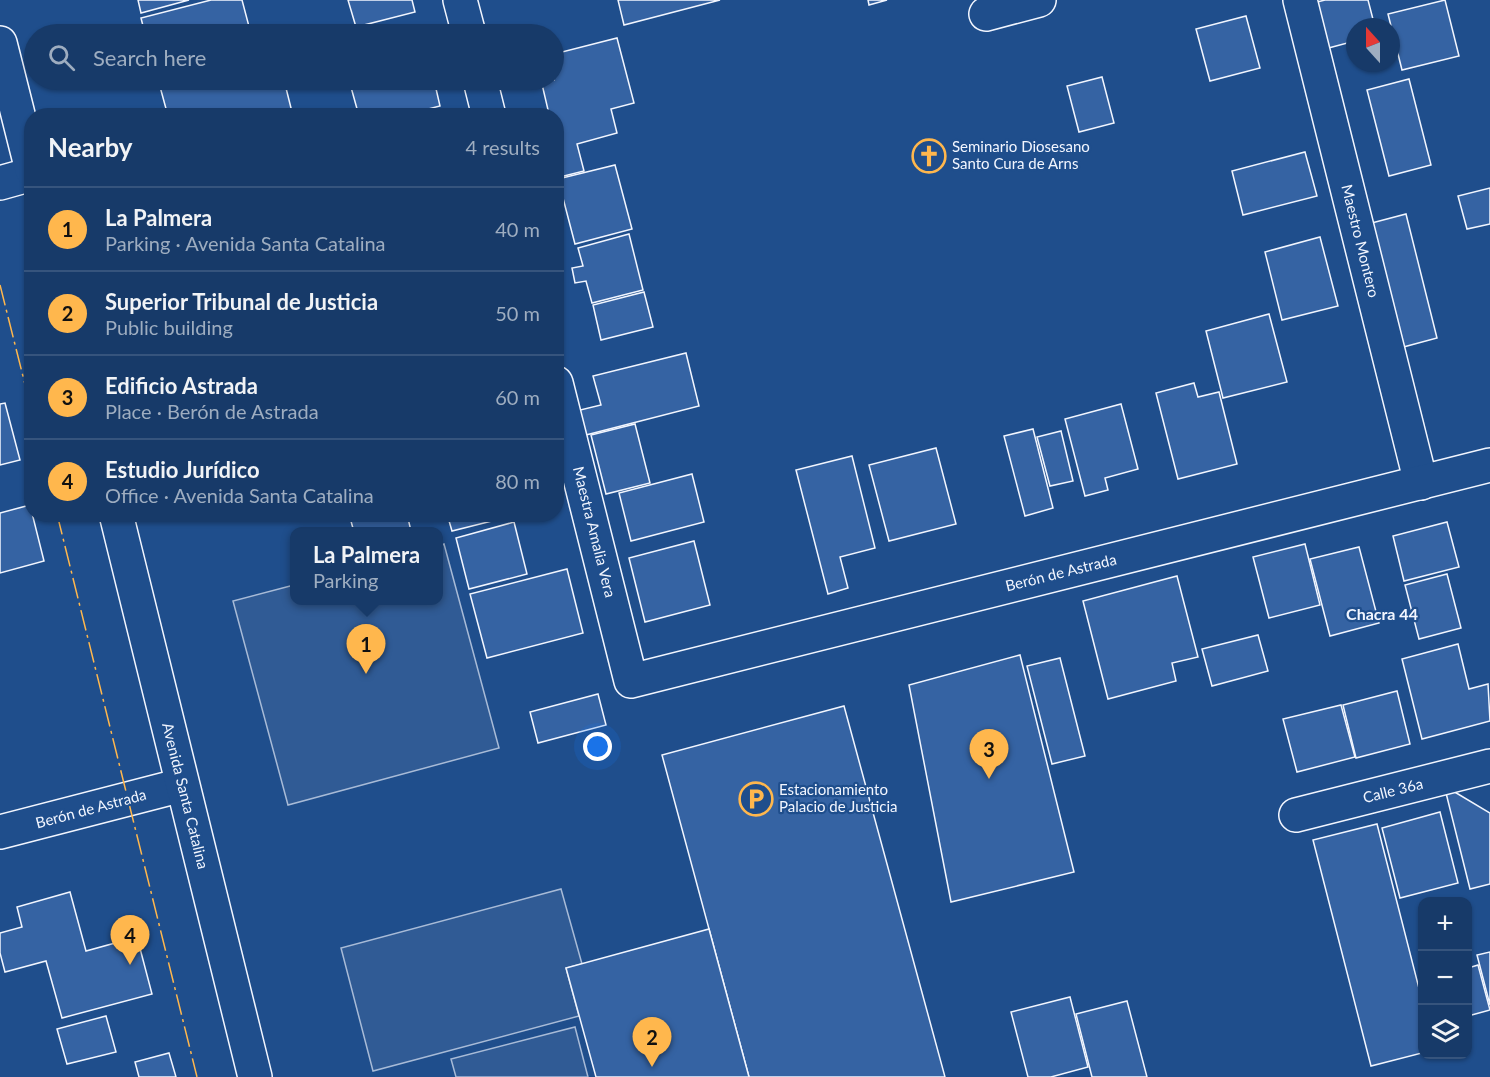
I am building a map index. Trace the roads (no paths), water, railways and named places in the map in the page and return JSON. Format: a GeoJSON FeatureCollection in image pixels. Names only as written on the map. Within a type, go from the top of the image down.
{"type":"FeatureCollection","features":[{"type":"Feature","properties":{"kind":"street"},"geometry":{"type":"LineString","coordinates":[[460,0],[466,24]]}},
{"type":"Feature","properties":{"kind":"street"},"geometry":{"type":"LineString","coordinates":[[986,14],[1039,0]]}},
{"type":"Feature","properties":{"kind":"street","name":"Maestro Montero"},"geometry":{"type":"LineString","coordinates":[[1300,0],[1421,483]]}},
{"type":"Feature","properties":{"kind":"street"},"geometry":{"type":"LineString","coordinates":[[0,43],[24,140]]}},
{"type":"Feature","properties":{"kind":"street"},"geometry":{"type":"LineString","coordinates":[[482,90],[487,108]]}},
{"type":"Feature","properties":{"kind":"street"},"geometry":{"type":"LineString","coordinates":[[0,183],[24,175]]}},
{"type":"Feature","properties":{"kind":"street","name":"Maestra Amalia Vera"},"geometry":{"type":"LineString","coordinates":[[564,415],[631,681]]}},
{"type":"Feature","properties":{"kind":"street","name":"Berón de Astrada"},"geometry":{"type":"LineString","coordinates":[[631,681],[1490,465]]}},
{"type":"Feature","properties":{"kind":"street","name":"Avenida Santa Catalina"},"geometry":{"type":"LineString","coordinates":[[118,522],[255,1077]]}},
{"type":"Feature","properties":{"kind":"street","name":"Calle 36a"},"geometry":{"type":"LineString","coordinates":[[1296,815],[1490,766]]}},
{"type":"Feature","properties":{"kind":"street","name":"Berón de Astrada"},"geometry":{"type":"LineString","coordinates":[[0,832],[182,785]]}},
{"type":"Feature","properties":{"kind":"place","name":"Seminario Diosesano Santo Cura de Arns"},"geometry":{"type":"Point","coordinates":[929,156]}},
{"type":"Feature","properties":{"kind":"place","name":"La Palmera"},"geometry":{"type":"Point","coordinates":[366,674]}},
{"type":"Feature","properties":{"kind":"place","name":"Edificio Astrada"},"geometry":{"type":"Point","coordinates":[989,779]}},
{"type":"Feature","properties":{"kind":"place","name":"Estacionamiento Palacio de Justicia"},"geometry":{"type":"Point","coordinates":[756,799]}},
{"type":"Feature","properties":{"kind":"place","name":"Estudio Jurídico"},"geometry":{"type":"Point","coordinates":[130,965]}},
{"type":"Feature","properties":{"kind":"place","name":"Superior Tribunal de Justicia"},"geometry":{"type":"Point","coordinates":[652,1067]}},
{"type":"Feature","properties":{"kind":"district","name":"Chacra 44"},"geometry":{"type":"Point","coordinates":[1382,614]}}]}
